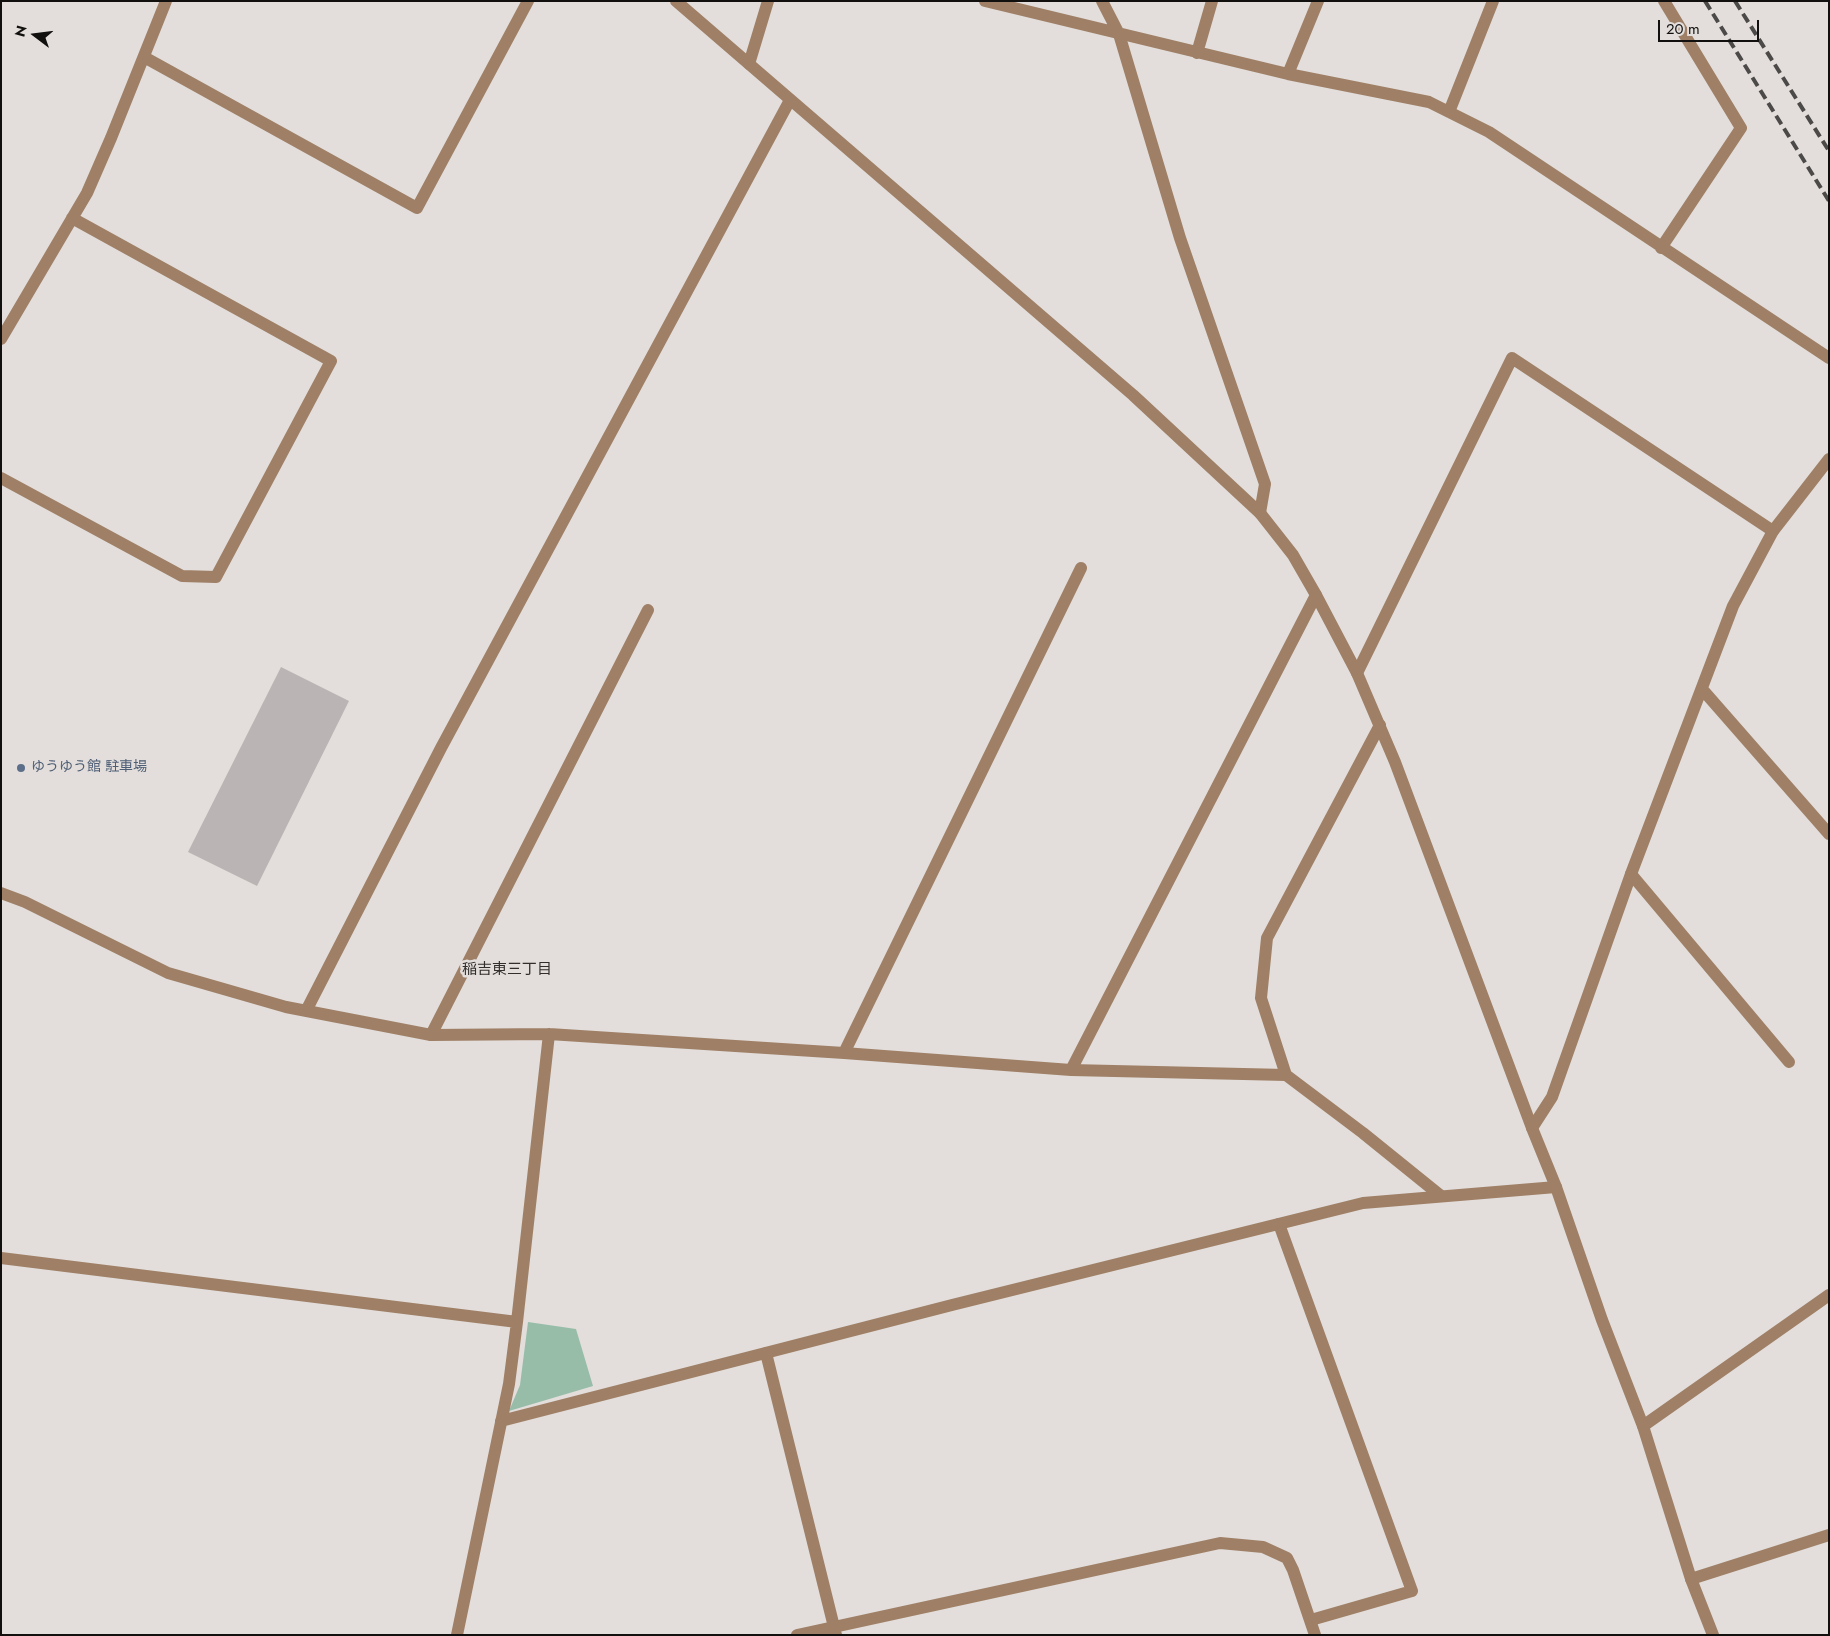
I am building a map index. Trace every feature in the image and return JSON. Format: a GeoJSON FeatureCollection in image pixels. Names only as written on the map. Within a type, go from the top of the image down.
{"type":"FeatureCollection","features":[{"type":"Feature","properties":{"kind":"street"},"geometry":{"type":"LineString","coordinates":[[1,339],[87,193],[166,1]]}},
{"type":"Feature","properties":{"kind":"street"},"geometry":{"type":"LineString","coordinates":[[144,57],[417,208],[528,1]]}},
{"type":"Feature","properties":{"kind":"street"},"geometry":{"type":"LineString","coordinates":[[676,1],[1133,395],[1260,513],[1292,555],[1358,673],[1434,863],[1532,1128],[1556,1187],[1602,1320],[1643,1426],[1691,1579],[1714,1635]]}},
{"type":"Feature","properties":{"kind":"street"},"geometry":{"type":"LineString","coordinates":[[749,64],[768,1]]}},
{"type":"Feature","properties":{"kind":"street"},"geometry":{"type":"LineString","coordinates":[[985,1],[1288,74],[1429,102],[1489,132],[1829,358]]}},
{"type":"Feature","properties":{"kind":"street"},"geometry":{"type":"LineString","coordinates":[[1102,1],[1119,34],[1180,238],[1265,484],[1260,513]]}},
{"type":"Feature","properties":{"kind":"street"},"geometry":{"type":"LineString","coordinates":[[1197,53],[1212,1]]}},
{"type":"Feature","properties":{"kind":"street"},"geometry":{"type":"LineString","coordinates":[[1288,74],[1318,1]]}},
{"type":"Feature","properties":{"kind":"street"},"geometry":{"type":"LineString","coordinates":[[1449,112],[1493,1]]}},
{"type":"Feature","properties":{"kind":"street"},"geometry":{"type":"LineString","coordinates":[[1662,248],[1741,128],[1664,1]]}},
{"type":"Feature","properties":{"kind":"street"},"geometry":{"type":"LineString","coordinates":[[306,1011],[441,748],[790,100]]}},
{"type":"Feature","properties":{"kind":"street"},"geometry":{"type":"LineString","coordinates":[[1,478],[182,576],[216,577],[331,360],[72,218]]}},
{"type":"Feature","properties":{"kind":"street"},"geometry":{"type":"LineString","coordinates":[[1358,673],[1512,358],[1773,531]]}},
{"type":"Feature","properties":{"kind":"street"},"geometry":{"type":"LineString","coordinates":[[1532,1128],[1552,1097],[1631,874],[1733,606],[1773,531],[1829,459]]}},
{"type":"Feature","properties":{"kind":"street"},"geometry":{"type":"LineString","coordinates":[[844,1052],[1081,568]]}},
{"type":"Feature","properties":{"kind":"street"},"geometry":{"type":"LineString","coordinates":[[1071,1070],[1316,595]]}},
{"type":"Feature","properties":{"kind":"street"},"geometry":{"type":"LineString","coordinates":[[431,1035],[648,610]]}},
{"type":"Feature","properties":{"kind":"street"},"geometry":{"type":"LineString","coordinates":[[1702,690],[1829,834]]}},
{"type":"Feature","properties":{"kind":"street"},"geometry":{"type":"LineString","coordinates":[[1380,725],[1267,938],[1261,998],[1286,1075],[1363,1133],[1441,1196]]}},
{"type":"Feature","properties":{"kind":"street"},"geometry":{"type":"LineString","coordinates":[[1631,874],[1789,1062]]}},
{"type":"Feature","properties":{"kind":"street"},"geometry":{"type":"LineString","coordinates":[[1,893],[25,902],[168,973],[286,1007],[431,1035],[549,1034],[844,1052],[1071,1070],[1286,1075]]}},
{"type":"Feature","properties":{"kind":"street"},"geometry":{"type":"LineString","coordinates":[[457,1635],[509,1384],[549,1034]]}},
{"type":"Feature","properties":{"kind":"street"},"geometry":{"type":"LineString","coordinates":[[501,1421],[1363,1203],[1556,1187]]}},
{"type":"Feature","properties":{"kind":"street"},"geometry":{"type":"LineString","coordinates":[[1279,1224],[1412,1591],[1311,1620]]}},
{"type":"Feature","properties":{"kind":"street"},"geometry":{"type":"LineString","coordinates":[[1,1258],[517,1322]]}},
{"type":"Feature","properties":{"kind":"street"},"geometry":{"type":"LineString","coordinates":[[1643,1426],[1829,1295]]}},
{"type":"Feature","properties":{"kind":"street"},"geometry":{"type":"LineString","coordinates":[[766,1353],[835,1631]]}},
{"type":"Feature","properties":{"kind":"street"},"geometry":{"type":"LineString","coordinates":[[1691,1579],[1829,1535]]}},
{"type":"Feature","properties":{"kind":"street"},"geometry":{"type":"LineString","coordinates":[[796,1635],[835,1631],[1220,1543],[1263,1547],[1287,1558],[1293,1570],[1315,1635]]}},
{"type":"Feature","properties":{"kind":"green space"},"geometry":{"type":"Polygon","coordinates":[[[528,1322],[576,1329],[593,1386],[509,1411],[520,1385],[528,1322]]]}},
{"type":"Feature","properties":{"kind":"building"},"geometry":{"type":"Polygon","coordinates":[[[281,667],[349,701],[257,886],[188,852],[281,667]]]}},
{"type":"Feature","properties":{"kind":"railway"},"geometry":{"type":"LineString","coordinates":[[1705,1],[1829,201]]}},
{"type":"Feature","properties":{"kind":"railway"},"geometry":{"type":"LineString","coordinates":[[1735,1],[1829,151]]}},
{"type":"Feature","properties":{"kind":"place","name":"ゆうゆう館 駐車場"},"geometry":{"type":"Point","coordinates":[21,768]}},
{"type":"Feature","properties":{"kind":"district","name":"稲吉東三丁目"},"geometry":{"type":"Point","coordinates":[507,970]}}]}
